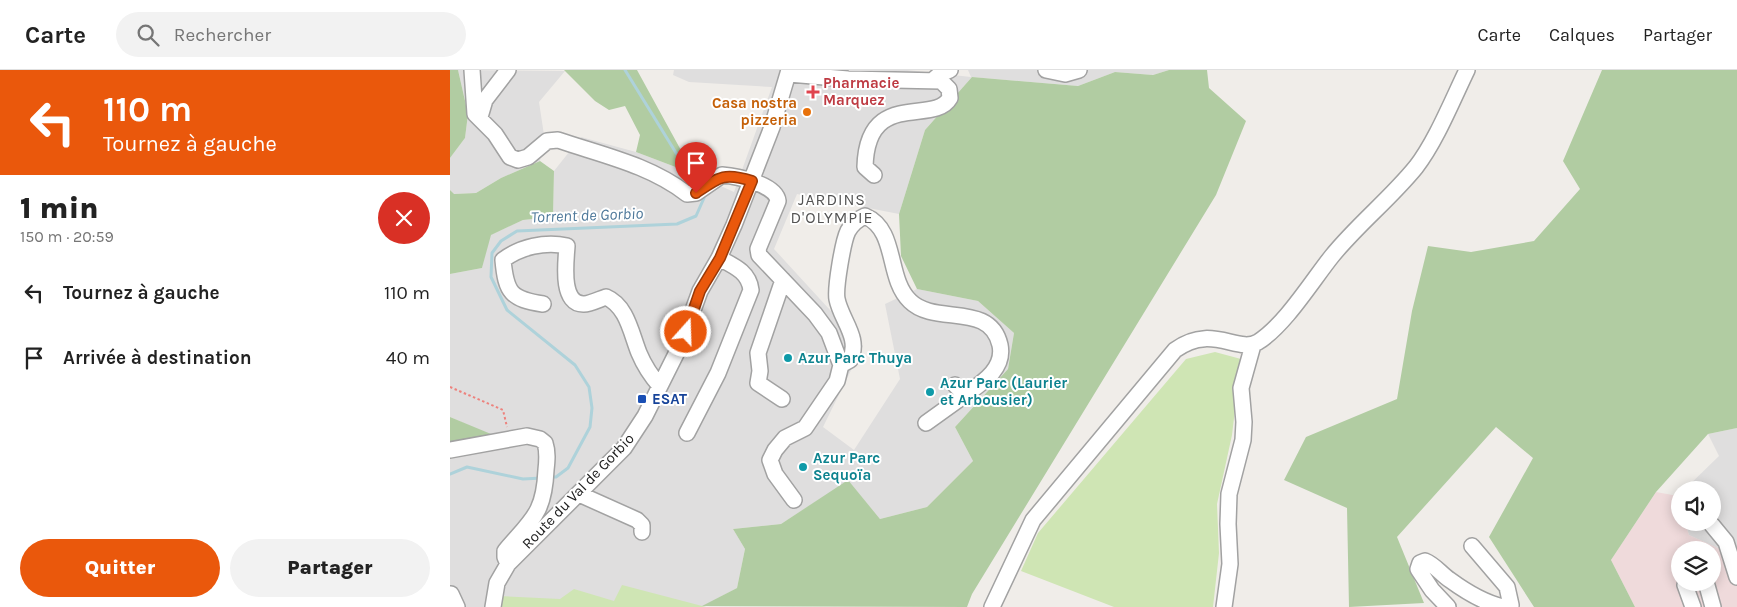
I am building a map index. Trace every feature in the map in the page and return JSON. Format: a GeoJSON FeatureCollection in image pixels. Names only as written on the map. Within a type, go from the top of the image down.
{"type":"FeatureCollection","features":[{"type":"Feature","properties":{"kind":"street"},"geometry":{"type":"LineString","coordinates":[[472,70],[475,114],[495,134],[510,157],[518,160],[528,157],[548,141],[558,140],[640,168],[671,181],[687,194],[696,193],[722,175],[740,177],[752,181],[778,197],[758,249],[762,260],[783,280],[829,332],[841,364],[837,380],[805,428],[786,438],[775,450],[770,460],[775,474],[794,500]]}},
{"type":"Feature","properties":{"kind":"street"},"geometry":{"type":"LineString","coordinates":[[480,120],[485,100],[508,70]]}},
{"type":"Feature","properties":{"kind":"street"},"geometry":{"type":"LineString","coordinates":[[932,81],[940,74],[950,70]]}},
{"type":"Feature","properties":{"kind":"street"},"geometry":{"type":"LineString","coordinates":[[1046,70],[1065,74],[1079,70]]}},
{"type":"Feature","properties":{"kind":"street"},"geometry":{"type":"LineString","coordinates":[[1224,607],[1230,564],[1229,494],[1243,440],[1244,422],[1241,388],[1253,345],[1261,340],[1294,306],[1338,250],[1414,169],[1428,148],[1467,70]]}},
{"type":"Feature","properties":{"kind":"street"},"geometry":{"type":"LineString","coordinates":[[789,72],[941,81],[948,89],[950,98],[947,103],[931,109],[903,111],[877,127],[867,148],[865,158],[865,167],[874,176]]}},
{"type":"Feature","properties":{"kind":"street","name":"Route du Val de Gorbio"},"geometry":{"type":"LineString","coordinates":[[494,607],[497,583],[508,564],[579,494],[633,436],[680,346],[700,291],[720,258],[752,181],[789,72]]}},
{"type":"Feature","properties":{"kind":"street"},"geometry":{"type":"LineString","coordinates":[[841,364],[850,360],[854,346],[852,335],[839,309],[837,284],[848,231],[857,220],[865,216],[874,220],[883,230],[900,288],[910,302],[930,311],[958,314],[983,321],[996,333],[1000,348],[998,365],[988,379],[960,390],[926,423]]}},
{"type":"Feature","properties":{"kind":"street"},"geometry":{"type":"LineString","coordinates":[[543,304],[521,300],[510,292],[505,278],[504,260],[524,247],[560,244],[567,246],[566,286],[570,296],[576,302],[584,304],[606,297],[616,301],[632,330],[639,353],[660,386]]}},
{"type":"Feature","properties":{"kind":"street"},"geometry":{"type":"LineString","coordinates":[[686,433],[718,373],[751,290],[750,280],[739,268],[720,258]]}},
{"type":"Feature","properties":{"kind":"street"},"geometry":{"type":"LineString","coordinates":[[782,400],[758,383],[760,371],[758,353],[773,315],[777,294],[783,280]]}},
{"type":"Feature","properties":{"kind":"street"},"geometry":{"type":"LineString","coordinates":[[992,607],[1033,520],[1175,350],[1185,342],[1198,338],[1212,337],[1253,345]]}},
{"type":"Feature","properties":{"kind":"street"},"geometry":{"type":"LineString","coordinates":[[450,450],[521,437],[534,438],[545,443],[546,485],[539,511],[505,551],[508,564]]}},
{"type":"Feature","properties":{"kind":"street"},"geometry":{"type":"LineString","coordinates":[[579,494],[637,520],[642,525],[642,532]]}},
{"type":"Feature","properties":{"kind":"street"},"geometry":{"type":"LineString","coordinates":[[1717,531],[1726,542],[1737,577]]}},
{"type":"Feature","properties":{"kind":"street"},"geometry":{"type":"LineString","coordinates":[[1448,607],[1422,577],[1418,569],[1420,563],[1425,561],[1431,564],[1451,581],[1494,605],[1505,607],[1511,605],[1507,587],[1472,546]]}},
{"type":"Feature","properties":{"kind":"street"},"geometry":{"type":"LineString","coordinates":[[1687,591],[1693,607]]}},
{"type":"Feature","properties":{"kind":"street"},"geometry":{"type":"LineString","coordinates":[[1709,591],[1713,607]]}},
{"type":"Feature","properties":{"kind":"path"},"geometry":{"type":"LineString","coordinates":[[450,387],[503,410],[508,433],[519,432],[521,437]]}},
{"type":"Feature","properties":{"kind":"shaded area"},"geometry":{"type":"Polygon","coordinates":[[[458,70],[565,71],[539,102],[544,135],[540,161],[501,178],[476,193],[453,194],[450,190],[450,158],[465,138],[468,114],[458,70]]]}},
{"type":"Feature","properties":{"kind":"shaded area"},"geometry":{"type":"Polygon","coordinates":[[[674,70],[907,70],[971,77],[968,70],[1169,70],[1153,75],[1115,72],[1078,86],[972,77],[925,130],[899,214],[797,194],[774,249],[863,346],[823,427],[854,450],[900,379],[885,304],[917,289],[978,301],[1014,333],[1008,369],[955,427],[973,461],[927,507],[880,519],[848,481],[781,524],[733,529],[745,549],[737,588],[703,606],[706,607],[450,607],[450,459],[490,435],[450,417],[450,274],[482,268],[490,235],[523,220],[553,217],[554,171],[581,137],[636,152],[694,174],[734,192],[772,87],[689,82],[673,75],[674,70]]]}},
{"type":"Feature","properties":{"kind":"shaded area"},"geometry":{"type":"Polygon","coordinates":[[[1737,428],[1737,575],[1721,551],[1721,541],[1702,541],[1689,535],[1688,531],[1721,531],[1721,481],[1693,481],[1719,456],[1708,434],[1737,428]]]}},
{"type":"Feature","properties":{"kind":"shaded area"},"geometry":{"type":"Polygon","coordinates":[[[1656,492],[1671,495],[1671,531],[1688,531],[1689,535],[1702,541],[1671,541],[1671,591],[1721,591],[1721,551],[1737,575],[1737,607],[1635,607],[1611,560],[1656,492]]]}},
{"type":"Feature","properties":{"kind":"green space"},"geometry":{"type":"Polygon","coordinates":[[[450,70],[458,70],[468,114],[465,138],[450,158],[450,70]]]}},
{"type":"Feature","properties":{"kind":"green space"},"geometry":{"type":"Polygon","coordinates":[[[564,70],[637,70],[694,174],[636,152],[640,135],[625,106],[609,110],[595,101],[564,70]]]}},
{"type":"Feature","properties":{"kind":"green space"},"geometry":{"type":"Polygon","coordinates":[[[1169,70],[1207,70],[1209,88],[1246,121],[1216,195],[972,594],[967,607],[702,606],[737,588],[745,549],[733,529],[781,524],[848,480],[880,519],[927,507],[973,461],[955,427],[1008,369],[1014,333],[978,301],[917,289],[901,256],[899,214],[925,130],[972,77],[1078,86],[1115,72],[1153,75],[1169,70]]]}},
{"type":"Feature","properties":{"kind":"green space"},"geometry":{"type":"Polygon","coordinates":[[[1602,70],[1737,70],[1737,428],[1708,434],[1656,492],[1611,560],[1635,607],[1534,607],[1489,537],[1533,458],[1496,427],[1397,537],[1424,603],[1349,607],[1347,508],[1284,480],[1306,437],[1397,399],[1412,311],[1428,246],[1471,252],[1534,241],[1580,189],[1563,161],[1602,70]]]}},
{"type":"Feature","properties":{"kind":"green space"},"geometry":{"type":"Polygon","coordinates":[[[540,161],[554,171],[553,217],[523,220],[491,235],[482,268],[450,274],[450,190],[454,194],[476,193],[501,178],[540,161]]]}},
{"type":"Feature","properties":{"kind":"green space"},"geometry":{"type":"Polygon","coordinates":[[[1215,352],[1241,359],[1232,435],[1217,504],[1219,553],[1213,607],[1114,607],[1021,571],[1038,533],[1186,359],[1215,352]]]}},
{"type":"Feature","properties":{"kind":"green space"},"geometry":{"type":"Polygon","coordinates":[[[450,417],[491,434],[450,459],[450,417]]]}},
{"type":"Feature","properties":{"kind":"green space"},"geometry":{"type":"Polygon","coordinates":[[[622,585],[706,607],[500,607],[498,596],[560,599],[574,589],[614,601],[622,585]]]}},
{"type":"Feature","properties":{"kind":"waterway","name":"Torrent de Gorbio"},"geometry":{"type":"LineString","coordinates":[[625,70],[697,187]]}},
{"type":"Feature","properties":{"kind":"waterway","name":"Torrent de Gorbio"},"geometry":{"type":"LineString","coordinates":[[550,477],[556,477],[568,468],[590,427],[592,408],[589,387],[575,365],[507,310],[491,277],[492,253],[501,241],[517,231],[677,224],[696,216],[704,198],[702,194]]}},
{"type":"Feature","properties":{"kind":"waterway","name":"Torrent de Gorbio"},"geometry":{"type":"LineString","coordinates":[[450,474],[467,467],[523,479],[542,478]]}},
{"type":"Feature","properties":{"kind":"place","name":"Pharmacie Marquez"},"geometry":{"type":"Point","coordinates":[813,92]}},
{"type":"Feature","properties":{"kind":"place","name":"Casa nostra pizzeria"},"geometry":{"type":"Point","coordinates":[807,112]}},
{"type":"Feature","properties":{"kind":"place","name":"Azur Parc Thuya"},"geometry":{"type":"Point","coordinates":[788,358]}},
{"type":"Feature","properties":{"kind":"place","name":"Azur Parc (Laurier et Arbousier)"},"geometry":{"type":"Point","coordinates":[930,392]}},
{"type":"Feature","properties":{"kind":"place","name":"ESAT"},"geometry":{"type":"Point","coordinates":[642,399]}},
{"type":"Feature","properties":{"kind":"place","name":"Azur Parc Sequoïa"},"geometry":{"type":"Point","coordinates":[803,467]}},
{"type":"Feature","properties":{"kind":"district","name":"JARDINS D'OLYMPIE"},"geometry":{"type":"Point","coordinates":[832,208]}},
{"type":"Feature","properties":{"kind":"route"},"geometry":{"type":"LineString","coordinates":[[686,332],[700,291],[720,258],[752,181],[740,177],[722,175],[696,193]]}}]}
